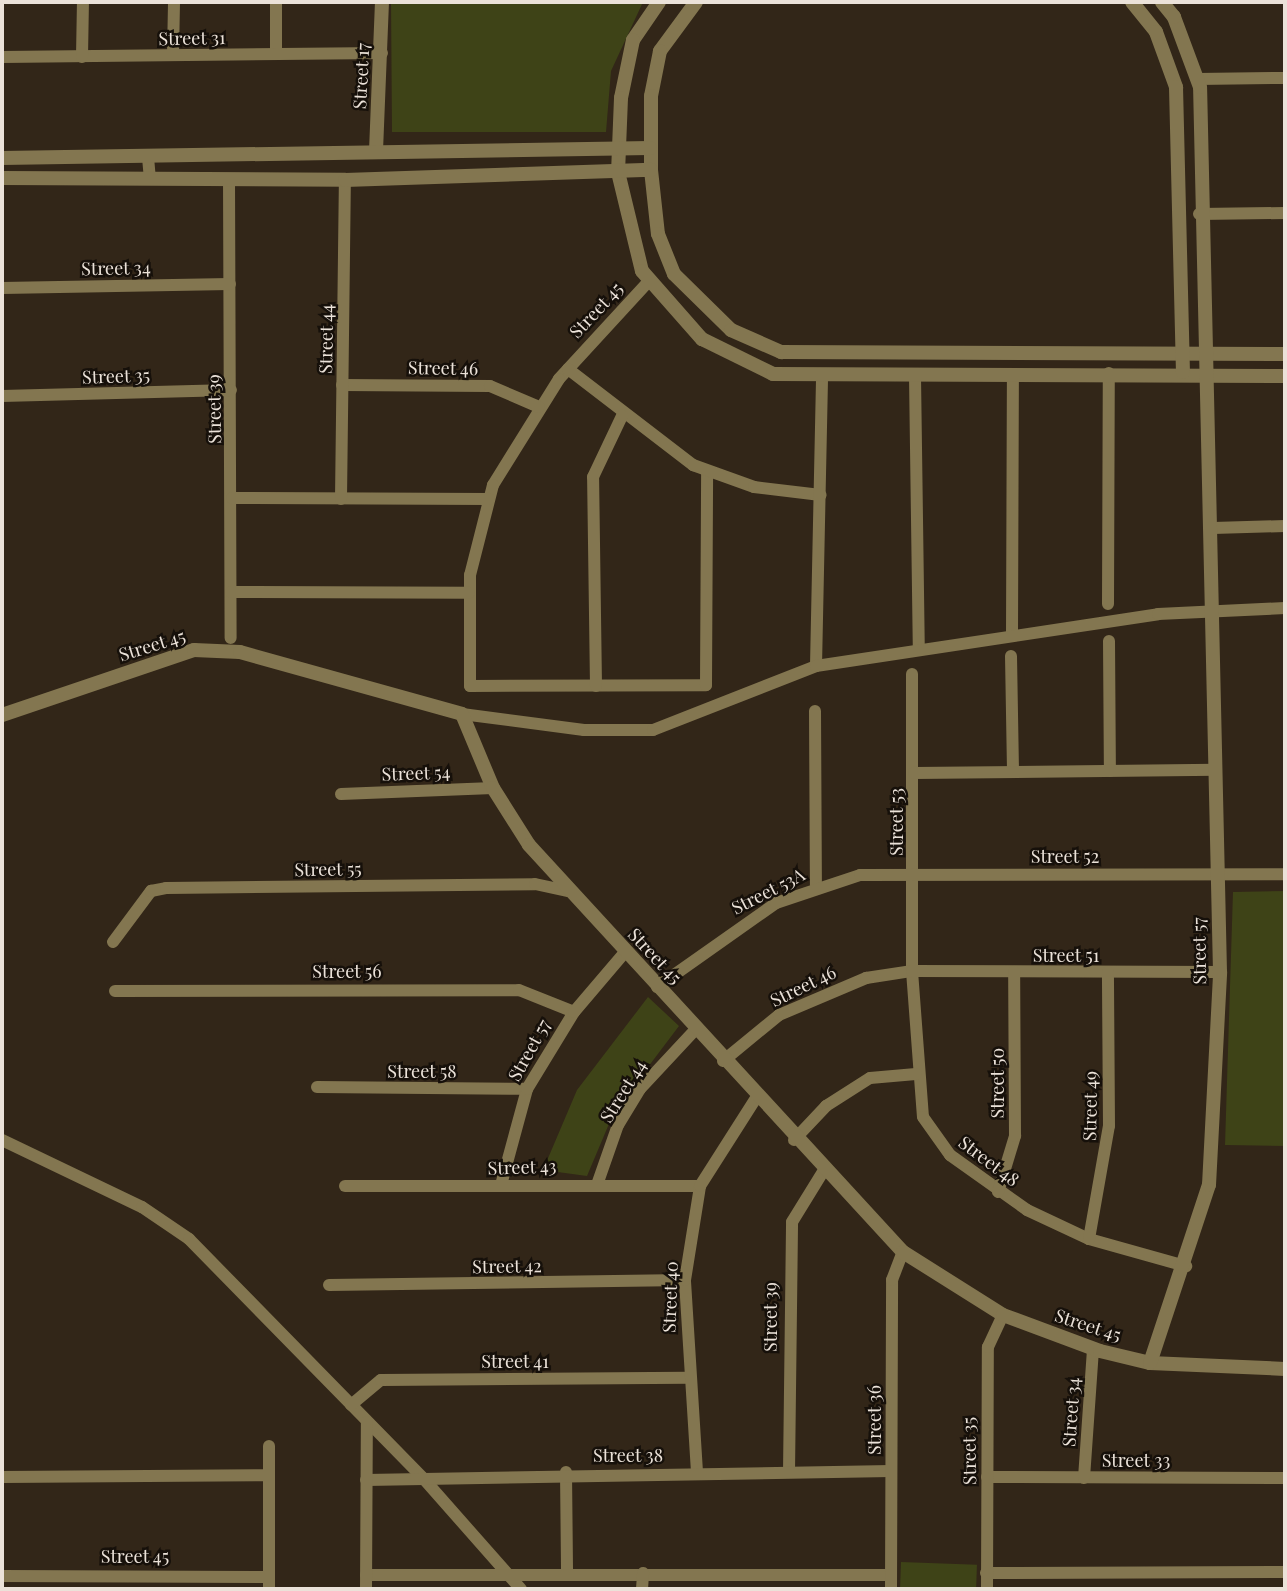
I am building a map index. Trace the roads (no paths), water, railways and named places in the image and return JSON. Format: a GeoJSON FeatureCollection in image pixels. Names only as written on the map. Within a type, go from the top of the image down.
{"type":"FeatureCollection","features":[{"type":"Feature","properties":{"kind":"street"},"geometry":{"type":"LineString","coordinates":[[82,57],[83,2]]}},
{"type":"Feature","properties":{"kind":"street"},"geometry":{"type":"LineString","coordinates":[[173,55],[174,2]]}},
{"type":"Feature","properties":{"kind":"street"},"geometry":{"type":"LineString","coordinates":[[276,2],[276,54]]}},
{"type":"Feature","properties":{"kind":"street","name":"Street 17"},"geometry":{"type":"LineString","coordinates":[[376,152],[382,2]]}},
{"type":"Feature","properties":{"kind":"street"},"geometry":{"type":"LineString","coordinates":[[659,2],[633,40],[618,150],[618,172],[629,230],[649,281],[670,309],[720,349],[773,374],[915,376],[1183,372],[1285,376]]}},
{"type":"Feature","properties":{"kind":"street"},"geometry":{"type":"LineString","coordinates":[[696,2],[660,51],[650,148],[651,170],[659,234],[674,274],[731,330],[781,352],[1182,351],[1285,354]]}},
{"type":"Feature","properties":{"kind":"street"},"geometry":{"type":"LineString","coordinates":[[1132,2],[1156,32],[1170,65],[1178,174],[1183,372]]}},
{"type":"Feature","properties":{"kind":"street"},"geometry":{"type":"LineString","coordinates":[[1162,2],[1197,79],[1285,78]]}},
{"type":"Feature","properties":{"kind":"street","name":"Street 31"},"geometry":{"type":"LineString","coordinates":[[2,57],[382,53]]}},
{"type":"Feature","properties":{"kind":"street","name":"Street 57"},"geometry":{"type":"LineString","coordinates":[[1150,1363],[1185,1266],[1209,1185],[1220,972],[1216,874],[1213,528],[1209,374],[1205,353],[1199,214],[1197,79]]}},
{"type":"Feature","properties":{"kind":"street"},"geometry":{"type":"LineString","coordinates":[[2,158],[650,148]]}},
{"type":"Feature","properties":{"kind":"street"},"geometry":{"type":"LineString","coordinates":[[148,157],[150,178]]}},
{"type":"Feature","properties":{"kind":"street"},"geometry":{"type":"LineString","coordinates":[[2,178],[345,180],[651,170]]}},
{"type":"Feature","properties":{"kind":"street"},"geometry":{"type":"LineString","coordinates":[[1178,174],[1199,172]]}},
{"type":"Feature","properties":{"kind":"street","name":"Street 39"},"geometry":{"type":"LineString","coordinates":[[229,179],[232,498],[230,638]]}},
{"type":"Feature","properties":{"kind":"street","name":"Street 44"},"geometry":{"type":"LineString","coordinates":[[341,499],[345,180]]}},
{"type":"Feature","properties":{"kind":"street"},"geometry":{"type":"LineString","coordinates":[[1199,214],[1285,213]]}},
{"type":"Feature","properties":{"kind":"street","name":"Street 45"},"geometry":{"type":"LineString","coordinates":[[649,281],[568,369],[539,407],[489,499],[469,593],[470,686],[596,686],[709,680],[707,471]]}},
{"type":"Feature","properties":{"kind":"street","name":"Street 34"},"geometry":{"type":"LineString","coordinates":[[2,288],[230,284]]}},
{"type":"Feature","properties":{"kind":"street"},"geometry":{"type":"LineString","coordinates":[[720,349],[731,330]]}},
{"type":"Feature","properties":{"kind":"street"},"geometry":{"type":"LineString","coordinates":[[958,351],[960,375]]}},
{"type":"Feature","properties":{"kind":"street"},"geometry":{"type":"LineString","coordinates":[[568,369],[622,416],[707,471],[754,487],[821,495]]}},
{"type":"Feature","properties":{"kind":"street"},"geometry":{"type":"LineString","coordinates":[[1108,604],[1109,373]]}},
{"type":"Feature","properties":{"kind":"street"},"geometry":{"type":"LineString","coordinates":[[1012,635],[1013,374]]}},
{"type":"Feature","properties":{"kind":"street"},"geometry":{"type":"LineString","coordinates":[[816,666],[822,376]]}},
{"type":"Feature","properties":{"kind":"street"},"geometry":{"type":"LineString","coordinates":[[915,376],[919,649]]}},
{"type":"Feature","properties":{"kind":"street","name":"Street 46"},"geometry":{"type":"LineString","coordinates":[[342,385],[490,386],[539,407]]}},
{"type":"Feature","properties":{"kind":"street","name":"Street 35"},"geometry":{"type":"LineString","coordinates":[[2,396],[231,390]]}},
{"type":"Feature","properties":{"kind":"street"},"geometry":{"type":"LineString","coordinates":[[596,686],[593,477],[622,416]]}},
{"type":"Feature","properties":{"kind":"street"},"geometry":{"type":"LineString","coordinates":[[232,498],[489,499]]}},
{"type":"Feature","properties":{"kind":"street"},"geometry":{"type":"LineString","coordinates":[[1213,528],[1285,527]]}},
{"type":"Feature","properties":{"kind":"street"},"geometry":{"type":"LineString","coordinates":[[232,592],[469,593]]}},
{"type":"Feature","properties":{"kind":"street"},"geometry":{"type":"LineString","coordinates":[[462,714],[583,730],[653,730],[816,666],[1012,635],[1213,610],[1285,608]]}},
{"type":"Feature","properties":{"kind":"street"},"geometry":{"type":"LineString","coordinates":[[1109,641],[1110,771]]}},
{"type":"Feature","properties":{"kind":"street","name":"Street 45"},"geometry":{"type":"LineString","coordinates":[[2,715],[194,650],[240,652],[462,714],[493,788],[568,891],[794,1140],[903,1252],[1003,1315],[1093,1349],[1150,1363],[1285,1370]]}},
{"type":"Feature","properties":{"kind":"street"},"geometry":{"type":"LineString","coordinates":[[1011,656],[1013,772]]}},
{"type":"Feature","properties":{"kind":"street","name":"Street 53"},"geometry":{"type":"LineString","coordinates":[[912,674],[912,971]]}},
{"type":"Feature","properties":{"kind":"street"},"geometry":{"type":"LineString","coordinates":[[815,710],[816,885]]}},
{"type":"Feature","properties":{"kind":"street"},"geometry":{"type":"LineString","coordinates":[[914,774],[1216,770]]}},
{"type":"Feature","properties":{"kind":"street","name":"Street 54"},"geometry":{"type":"LineString","coordinates":[[341,794],[493,788]]}},
{"type":"Feature","properties":{"kind":"street","name":"Street 53A"},"geometry":{"type":"LineString","coordinates":[[657,987],[734,927],[816,885],[860,875],[914,873]]}},
{"type":"Feature","properties":{"kind":"street","name":"Street 52"},"geometry":{"type":"LineString","coordinates":[[914,873],[1216,874]]}},
{"type":"Feature","properties":{"kind":"street"},"geometry":{"type":"LineString","coordinates":[[1216,874],[1285,874]]}},
{"type":"Feature","properties":{"kind":"street","name":"Street 55"},"geometry":{"type":"LineString","coordinates":[[113,942],[151,891],[166,888],[535,884],[568,891]]}},
{"type":"Feature","properties":{"kind":"street","name":"Street 57"},"geometry":{"type":"LineString","coordinates":[[500,1185],[527,1089],[574,1012],[625,952]]}},
{"type":"Feature","properties":{"kind":"street","name":"Street 46"},"geometry":{"type":"LineString","coordinates":[[723,1061],[779,1015],[839,986],[912,971]]}},
{"type":"Feature","properties":{"kind":"street","name":"Street 51"},"geometry":{"type":"LineString","coordinates":[[912,971],[1220,972]]}},
{"type":"Feature","properties":{"kind":"street","name":"Street 48"},"geometry":{"type":"LineString","coordinates":[[912,971],[916,1074],[932,1135],[998,1192],[1089,1239],[1185,1266]]}},
{"type":"Feature","properties":{"kind":"street","name":"Street 50"},"geometry":{"type":"LineString","coordinates":[[998,1192],[1015,1136],[1014,972]]}},
{"type":"Feature","properties":{"kind":"street","name":"Street 49"},"geometry":{"type":"LineString","coordinates":[[1089,1239],[1109,1126],[1108,972]]}},
{"type":"Feature","properties":{"kind":"street","name":"Street 56"},"geometry":{"type":"LineString","coordinates":[[115,991],[519,990],[574,1012]]}},
{"type":"Feature","properties":{"kind":"street","name":"Street 44"},"geometry":{"type":"LineString","coordinates":[[598,1182],[618,1125],[640,1089],[695,1030]]}},
{"type":"Feature","properties":{"kind":"street"},"geometry":{"type":"LineString","coordinates":[[794,1140],[826,1105],[870,1078],[916,1074]]}},
{"type":"Feature","properties":{"kind":"street","name":"Street 58"},"geometry":{"type":"LineString","coordinates":[[317,1087],[527,1089]]}},
{"type":"Feature","properties":{"kind":"street","name":"Street 40"},"geometry":{"type":"LineString","coordinates":[[697,1472],[688,1378],[685,1280],[700,1186],[756,1098]]}},
{"type":"Feature","properties":{"kind":"street"},"geometry":{"type":"LineString","coordinates":[[2,1140],[142,1207],[189,1239],[423,1478],[521,1589]]}},
{"type":"Feature","properties":{"kind":"street","name":"Street 39"},"geometry":{"type":"LineString","coordinates":[[789,1472],[792,1222],[824,1170]]}},
{"type":"Feature","properties":{"kind":"street","name":"Street 43"},"geometry":{"type":"LineString","coordinates":[[345,1186],[598,1182],[700,1186]]}},
{"type":"Feature","properties":{"kind":"street","name":"Street 36"},"geometry":{"type":"LineString","coordinates":[[891,1589],[892,1280],[903,1252]]}},
{"type":"Feature","properties":{"kind":"street","name":"Street 42"},"geometry":{"type":"LineString","coordinates":[[329,1285],[685,1280]]}},
{"type":"Feature","properties":{"kind":"street","name":"Street 35"},"geometry":{"type":"LineString","coordinates":[[987,1589],[988,1347],[1003,1315]]}},
{"type":"Feature","properties":{"kind":"street","name":"Street 34"},"geometry":{"type":"LineString","coordinates":[[1084,1478],[1093,1349]]}},
{"type":"Feature","properties":{"kind":"street","name":"Street 41"},"geometry":{"type":"LineString","coordinates":[[351,1405],[381,1380],[688,1378]]}},
{"type":"Feature","properties":{"kind":"street"},"geometry":{"type":"LineString","coordinates":[[366,1589],[368,1422]]}},
{"type":"Feature","properties":{"kind":"street"},"geometry":{"type":"LineString","coordinates":[[269,1446],[269,1583]]}},
{"type":"Feature","properties":{"kind":"street","name":"Street 38"},"geometry":{"type":"LineString","coordinates":[[366,1480],[566,1472],[891,1471]]}},
{"type":"Feature","properties":{"kind":"street"},"geometry":{"type":"LineString","coordinates":[[566,1472],[568,1573]]}},
{"type":"Feature","properties":{"kind":"street"},"geometry":{"type":"LineString","coordinates":[[2,1477],[269,1475]]}},
{"type":"Feature","properties":{"kind":"street","name":"Street 33"},"geometry":{"type":"LineString","coordinates":[[987,1477],[1285,1478]]}},
{"type":"Feature","properties":{"kind":"street"},"geometry":{"type":"LineString","coordinates":[[986,1573],[1285,1572]]}},
{"type":"Feature","properties":{"kind":"street"},"geometry":{"type":"LineString","coordinates":[[642,1589],[643,1573]]}},
{"type":"Feature","properties":{"kind":"street"},"geometry":{"type":"LineString","coordinates":[[366,1575],[891,1575]]}},
{"type":"Feature","properties":{"kind":"street","name":"Street 45"},"geometry":{"type":"LineString","coordinates":[[2,1576],[269,1583]]}}]}
